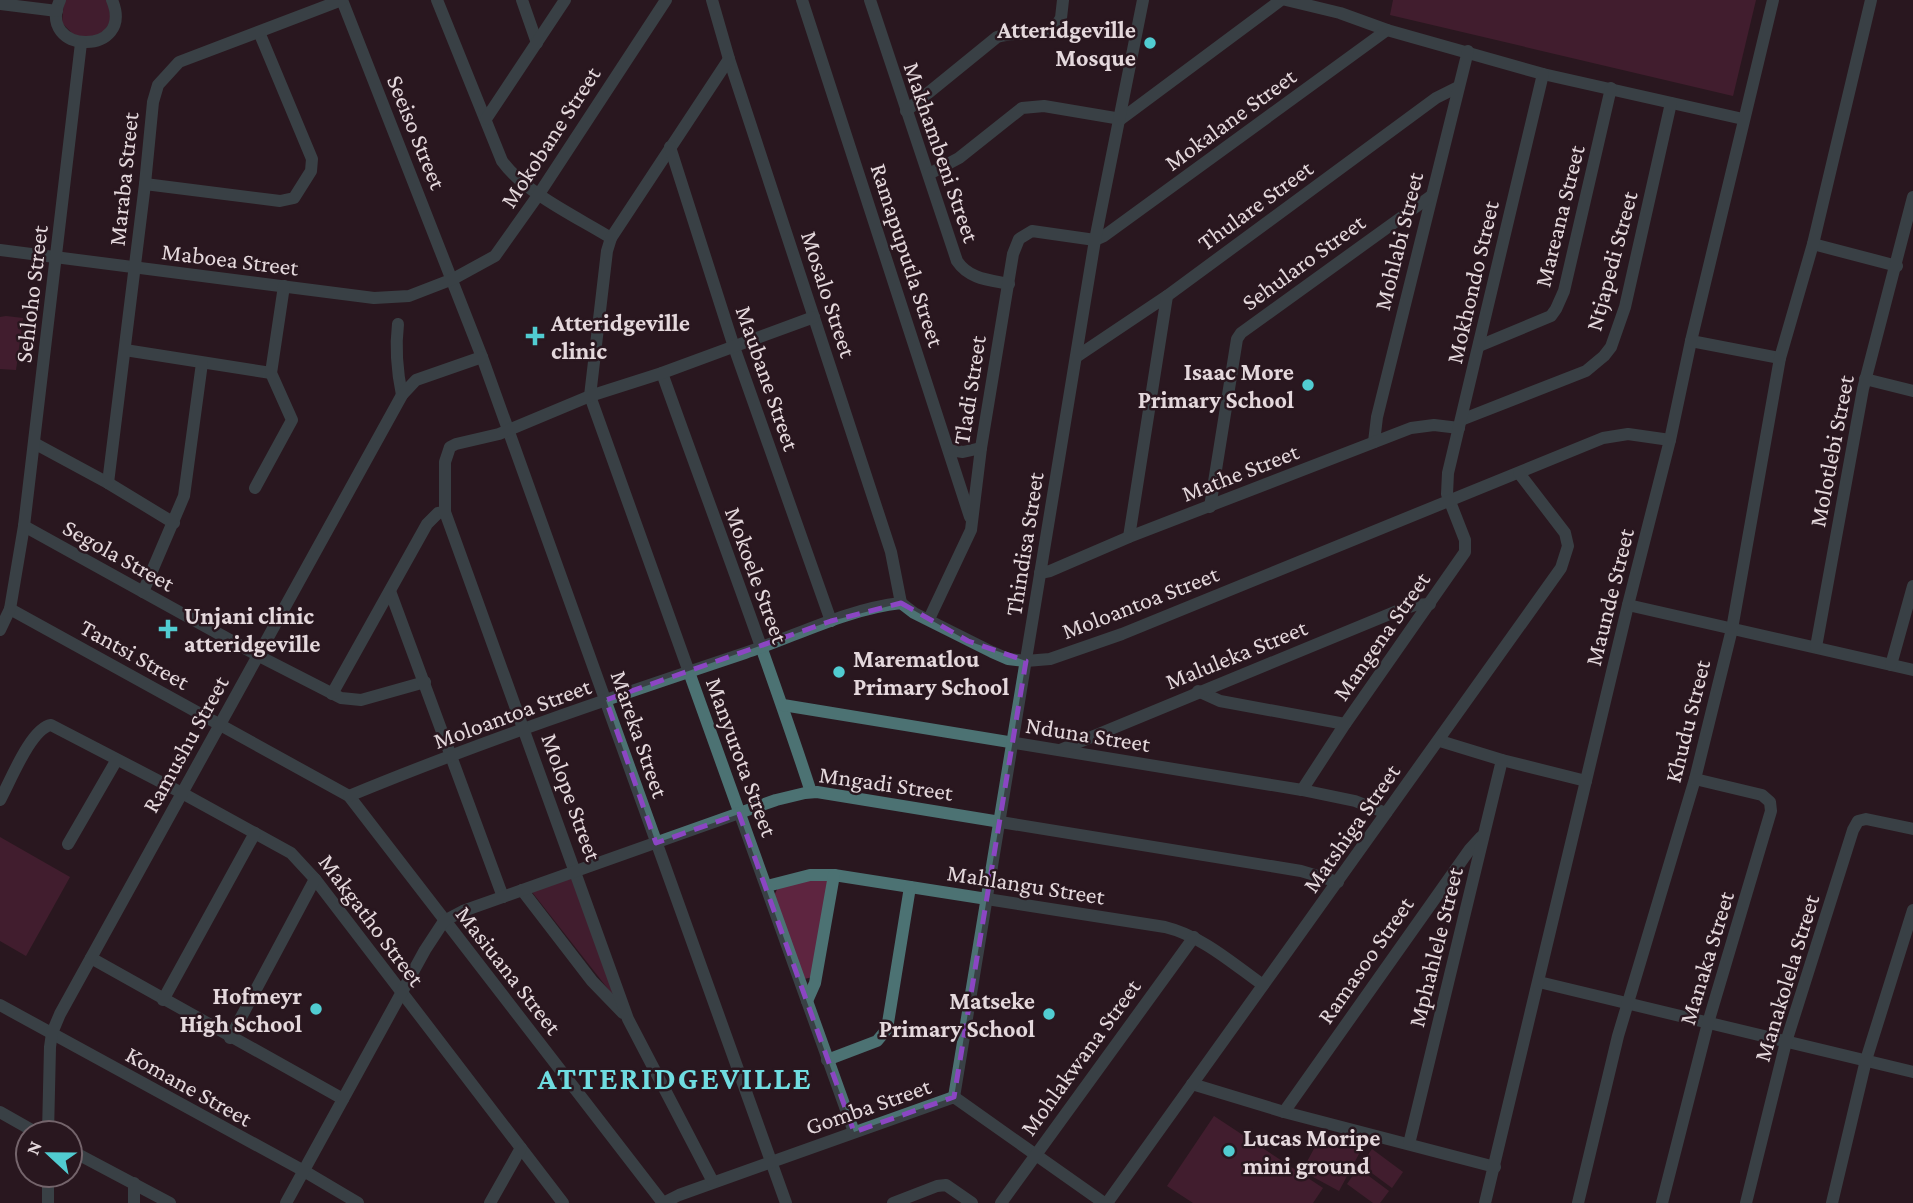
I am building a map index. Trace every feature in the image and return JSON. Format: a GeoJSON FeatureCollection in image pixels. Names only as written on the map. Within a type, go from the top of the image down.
{"type":"FeatureCollection","features":[{"type":"Feature","properties":{"kind":"street","name":"Maraba Street"},"geometry":{"type":"LineString","coordinates":[[108,483],[154,93],[163,78],[179,62],[342,0]]}},
{"type":"Feature","properties":{"kind":"street","name":"Seeiso Street"},"geometry":{"type":"LineString","coordinates":[[342,0],[453,279]]}},
{"type":"Feature","properties":{"kind":"street"},"geometry":{"type":"LineString","coordinates":[[438,0],[507,169],[540,194],[611,238]]}},
{"type":"Feature","properties":{"kind":"street"},"geometry":{"type":"LineString","coordinates":[[522,0],[537,43]]}},
{"type":"Feature","properties":{"kind":"street"},"geometry":{"type":"LineString","coordinates":[[486,119],[565,0]]}},
{"type":"Feature","properties":{"kind":"street","name":"Mokobane Street"},"geometry":{"type":"LineString","coordinates":[[453,279],[495,256],[540,194],[666,0]]}},
{"type":"Feature","properties":{"kind":"street","name":"Mosalo Street"},"geometry":{"type":"LineString","coordinates":[[712,0],[891,552],[901,603]]}},
{"type":"Feature","properties":{"kind":"street","name":"Ramapuputla Street"},"geometry":{"type":"LineString","coordinates":[[803,0],[972,524]]}},
{"type":"Feature","properties":{"kind":"street","name":"Makhambeni Street"},"geometry":{"type":"LineString","coordinates":[[870,0],[961,268],[976,277],[1009,284]]}},
{"type":"Feature","properties":{"kind":"street"},"geometry":{"type":"LineString","coordinates":[[906,111],[997,37],[1054,29],[1061,18],[1063,0]]}},
{"type":"Feature","properties":{"kind":"street","name":"Thindisa Street"},"geometry":{"type":"LineString","coordinates":[[954,1097],[1095,240],[1143,0]]}},
{"type":"Feature","properties":{"kind":"street"},"geometry":{"type":"LineString","coordinates":[[929,174],[959,158],[1022,108],[1044,106],[1121,118],[1283,0],[1340,13],[1387,30],[1543,74],[1744,120]]}},
{"type":"Feature","properties":{"kind":"street","name":"Maunde Street"},"geometry":{"type":"LineString","coordinates":[[1485,1203],[1670,440],[1691,341],[1773,0]]}},
{"type":"Feature","properties":{"kind":"street","name":"Khudu Street"},"geometry":{"type":"LineString","coordinates":[[1577,1203],[1628,1003],[1695,779],[1732,629],[1780,358],[1813,244],[1871,0]]}},
{"type":"Feature","properties":{"kind":"street"},"geometry":{"type":"LineString","coordinates":[[0,4],[58,6],[59,27],[63,33],[71,40],[91,43],[109,33],[115,18],[114,1]]}},
{"type":"Feature","properties":{"kind":"street","name":"Mokalane Street"},"geometry":{"type":"LineString","coordinates":[[1095,240],[1387,30]]}},
{"type":"Feature","properties":{"kind":"street"},"geometry":{"type":"LineString","coordinates":[[145,184],[280,201],[294,198],[311,171],[312,159],[259,32]]}},
{"type":"Feature","properties":{"kind":"street","name":"Sehloho Street"},"geometry":{"type":"LineString","coordinates":[[0,630],[10,609],[24,526],[81,43]]}},
{"type":"Feature","properties":{"kind":"street","name":"Mohlabi Street"},"geometry":{"type":"LineString","coordinates":[[1374,442],[1377,417],[1468,51]]}},
{"type":"Feature","properties":{"kind":"street"},"geometry":{"type":"LineString","coordinates":[[590,396],[611,238],[729,59]]}},
{"type":"Feature","properties":{"kind":"street","name":"Mokhondo Street"},"geometry":{"type":"LineString","coordinates":[[1450,501],[1447,494],[1448,473],[1543,74]]}},
{"type":"Feature","properties":{"kind":"street","name":"Thulare Street"},"geometry":{"type":"LineString","coordinates":[[1076,358],[1167,296],[1436,98],[1458,87]]}},
{"type":"Feature","properties":{"kind":"street","name":"Mareana Street"},"geometry":{"type":"LineString","coordinates":[[1479,346],[1543,321],[1556,309],[1564,291],[1611,88]]}},
{"type":"Feature","properties":{"kind":"street","name":"Ntjapedi Street"},"geometry":{"type":"LineString","coordinates":[[1460,424],[1578,375],[1595,365],[1611,347],[1625,307],[1671,103]]}},
{"type":"Feature","properties":{"kind":"street","name":"Maubane Street"},"geometry":{"type":"LineString","coordinates":[[670,147],[734,346],[831,621]]}},
{"type":"Feature","properties":{"kind":"street","name":"Sehularo Street"},"geometry":{"type":"LineString","coordinates":[[1210,507],[1237,339],[1241,333],[1431,196]]}},
{"type":"Feature","properties":{"kind":"street","name":"Molotlebi Street"},"geometry":{"type":"LineString","coordinates":[[1816,647],[1865,379],[1897,266],[1913,197]]}},
{"type":"Feature","properties":{"kind":"street","name":"Tladi Street"},"geometry":{"type":"LineString","coordinates":[[929,619],[970,537],[981,448],[1019,239],[1025,233],[1040,232],[1095,240]]}},
{"type":"Feature","properties":{"kind":"street"},"geometry":{"type":"LineString","coordinates":[[1813,244],[1897,266]]}},
{"type":"Feature","properties":{"kind":"street","name":"Maboea Street"},"geometry":{"type":"LineString","coordinates":[[0,250],[134,269],[394,299],[453,279]]}},
{"type":"Feature","properties":{"kind":"street","name":"Mareka Street"},"geometry":{"type":"LineString","coordinates":[[453,279],[786,1203]]}},
{"type":"Feature","properties":{"kind":"street"},"geometry":{"type":"LineString","coordinates":[[255,488],[292,421],[271,373],[284,286]]}},
{"type":"Feature","properties":{"kind":"street"},"geometry":{"type":"LineString","coordinates":[[1129,537],[1167,296]]}},
{"type":"Feature","properties":{"kind":"street"},"geometry":{"type":"LineString","coordinates":[[507,430],[590,396],[662,373],[814,317]]}},
{"type":"Feature","properties":{"kind":"street"},"geometry":{"type":"LineString","coordinates":[[398,324],[396,358],[402,395]]}},
{"type":"Feature","properties":{"kind":"street"},"geometry":{"type":"LineString","coordinates":[[1691,341],[1780,358]]}},
{"type":"Feature","properties":{"kind":"street"},"geometry":{"type":"LineString","coordinates":[[125,350],[271,373]]}},
{"type":"Feature","properties":{"kind":"street","name":"Ramushu Street"},"geometry":{"type":"LineString","coordinates":[[48,1119],[48,1071],[52,1033],[402,395],[416,380],[482,358]]}},
{"type":"Feature","properties":{"kind":"street"},"geometry":{"type":"LineString","coordinates":[[143,592],[184,496],[202,363]]}},
{"type":"Feature","properties":{"kind":"street","name":"Mokoele Street"},"geometry":{"type":"LineString","coordinates":[[662,373],[783,705],[811,792]]}},
{"type":"Feature","properties":{"kind":"street"},"geometry":{"type":"LineString","coordinates":[[1865,379],[1913,391]]}},
{"type":"Feature","properties":{"kind":"street","name":"Manyurota Street"},"geometry":{"type":"LineString","coordinates":[[590,396],[854,1132]]}},
{"type":"Feature","properties":{"kind":"street","name":"Mathe Street"},"geometry":{"type":"LineString","coordinates":[[1040,573],[1419,426],[1460,424]]}},
{"type":"Feature","properties":{"kind":"street","name":"Molope Street"},"geometry":{"type":"LineString","coordinates":[[507,430],[450,447],[445,463],[445,512],[628,1019],[713,1182]]}},
{"type":"Feature","properties":{"kind":"street","name":"Moloantoa Street"},"geometry":{"type":"LineString","coordinates":[[349,796],[606,700],[878,606],[901,603],[914,613],[1008,659],[1026,662],[1050,659],[1094,646],[1596,441],[1618,435],[1670,440]]}},
{"type":"Feature","properties":{"kind":"street"},"geometry":{"type":"LineString","coordinates":[[34,443],[174,523]]}},
{"type":"Feature","properties":{"kind":"street"},"geometry":{"type":"LineString","coordinates":[[950,450],[963,452],[981,448]]}},
{"type":"Feature","properties":{"kind":"street","name":"Matshiga Street"},"geometry":{"type":"LineString","coordinates":[[1105,1203],[1339,882],[1560,568],[1568,546],[1565,533],[1519,473]]}},
{"type":"Feature","properties":{"kind":"street","name":"Mangena Street"},"geometry":{"type":"LineString","coordinates":[[1302,790],[1465,552],[1465,540],[1450,501]]}},
{"type":"Feature","properties":{"kind":"street"},"geometry":{"type":"LineString","coordinates":[[332,694],[427,524],[438,513],[445,512]]}},
{"type":"Feature","properties":{"kind":"street","name":"Segola Street"},"geometry":{"type":"LineString","coordinates":[[24,526],[332,694],[351,701],[361,700],[425,682]]}},
{"type":"Feature","properties":{"kind":"street"},"geometry":{"type":"LineString","coordinates":[[1891,665],[1913,586]]}},
{"type":"Feature","properties":{"kind":"street"},"geometry":{"type":"LineString","coordinates":[[390,591],[503,897]]}},
{"type":"Feature","properties":{"kind":"street","name":"Maluleka Street"},"geometry":{"type":"LineString","coordinates":[[1059,750],[1406,608],[1430,604]]}},
{"type":"Feature","properties":{"kind":"street"},"geometry":{"type":"LineString","coordinates":[[1628,605],[1913,670]]}},
{"type":"Feature","properties":{"kind":"street","name":"Tantsi Street"},"geometry":{"type":"LineString","coordinates":[[10,609],[349,796]]}},
{"type":"Feature","properties":{"kind":"street"},"geometry":{"type":"LineString","coordinates":[[1198,691],[1220,701],[1345,724]]}},
{"type":"Feature","properties":{"kind":"street","name":"Nduna Street"},"geometry":{"type":"LineString","coordinates":[[783,705],[1302,790],[1355,801],[1386,813]]}},
{"type":"Feature","properties":{"kind":"street","name":"Makgatho Street"},"geometry":{"type":"LineString","coordinates":[[0,800],[36,734],[47,725],[56,727],[182,793],[298,858],[563,1203]]}},
{"type":"Feature","properties":{"kind":"street"},"geometry":{"type":"LineString","coordinates":[[1440,741],[1586,781]]}},
{"type":"Feature","properties":{"kind":"street","name":"Mphahlele Street"},"geometry":{"type":"LineString","coordinates":[[1409,1144],[1502,760]]}},
{"type":"Feature","properties":{"kind":"street"},"geometry":{"type":"LineString","coordinates":[[68,844],[117,761]]}},
{"type":"Feature","properties":{"kind":"street","name":"Manaka Street"},"geometry":{"type":"LineString","coordinates":[[1662,1203],[1707,1023],[1771,806],[1762,795],[1695,779]]}},
{"type":"Feature","properties":{"kind":"street","name":"Mngadi Street"},"geometry":{"type":"LineString","coordinates":[[444,921],[463,911],[575,870],[776,800],[811,792],[1301,871],[1339,882]]}},
{"type":"Feature","properties":{"kind":"street","name":"Masiuana Street"},"geometry":{"type":"LineString","coordinates":[[349,796],[663,1203]]}},
{"type":"Feature","properties":{"kind":"street","name":"Manakolela Street"},"geometry":{"type":"LineString","coordinates":[[1746,1203],[1786,1042],[1856,825],[1858,821],[1866,819],[1913,829]]}},
{"type":"Feature","properties":{"kind":"street"},"geometry":{"type":"LineString","coordinates":[[163,1000],[255,833]]}},
{"type":"Feature","properties":{"kind":"street","name":"Ramasoo Street"},"geometry":{"type":"LineString","coordinates":[[1284,1112],[1470,849],[1483,835]]}},
{"type":"Feature","properties":{"kind":"street","name":"Mahlangu Street"},"geometry":{"type":"LineString","coordinates":[[767,886],[810,875],[834,875],[1165,927],[1194,937],[1263,985]]}},
{"type":"Feature","properties":{"kind":"street"},"geometry":{"type":"LineString","coordinates":[[807,1001],[815,984],[834,875]]}},
{"type":"Feature","properties":{"kind":"street"},"geometry":{"type":"LineString","coordinates":[[230,1038],[315,879]]}},
{"type":"Feature","properties":{"kind":"street"},"geometry":{"type":"LineString","coordinates":[[827,1060],[877,1041],[887,1029],[910,887]]}},
{"type":"Feature","properties":{"kind":"street","name":"Molope Street"},"geometry":{"type":"LineString","coordinates":[[522,890],[592,981],[628,1019]]}},
{"type":"Feature","properties":{"kind":"street"},"geometry":{"type":"LineString","coordinates":[[1832,1203],[1866,1060],[1913,910]]}},
{"type":"Feature","properties":{"kind":"street"},"geometry":{"type":"LineString","coordinates":[[286,1203],[401,993],[444,921]]}},
{"type":"Feature","properties":{"kind":"street","name":"Mohlakwana Street"},"geometry":{"type":"LineString","coordinates":[[1002,1203],[1194,937]]}},
{"type":"Feature","properties":{"kind":"street"},"geometry":{"type":"LineString","coordinates":[[91,958],[343,1099]]}},
{"type":"Feature","properties":{"kind":"street"},"geometry":{"type":"LineString","coordinates":[[1539,982],[1913,1072]]}},
{"type":"Feature","properties":{"kind":"street","name":"Komane Street"},"geometry":{"type":"LineString","coordinates":[[0,1005],[358,1203]]}},
{"type":"Feature","properties":{"kind":"street"},"geometry":{"type":"LineString","coordinates":[[1192,1084],[1284,1112],[1494,1167]]}},
{"type":"Feature","properties":{"kind":"street","name":"Gomba Street"},"geometry":{"type":"LineString","coordinates":[[663,1203],[713,1182],[954,1097],[1105,1203]]}},
{"type":"Feature","properties":{"kind":"street"},"geometry":{"type":"LineString","coordinates":[[490,1203],[521,1148]]}},
{"type":"Feature","properties":{"kind":"street"},"geometry":{"type":"LineString","coordinates":[[84,1157],[170,1203]]}},
{"type":"Feature","properties":{"kind":"street"},"geometry":{"type":"LineString","coordinates":[[134,1183],[134,1203]]}},
{"type":"Feature","properties":{"kind":"street"},"geometry":{"type":"LineString","coordinates":[[893,1203],[946,1185],[972,1203]]}},
{"type":"Feature","properties":{"kind":"highlighted area"},"geometry":{"type":"Polygon","coordinates":[[[901,603],[968,641],[1026,661],[954,1097],[854,1132],[739,814],[656,843],[606,700],[831,621],[901,603]]]}},
{"type":"Feature","properties":{"kind":"shaded area"},"geometry":{"type":"Polygon","coordinates":[[[64,0],[108,0],[111,21],[101,35],[78,39],[62,23],[64,0]]]}},
{"type":"Feature","properties":{"kind":"shaded area"},"geometry":{"type":"Polygon","coordinates":[[[1393,0],[1756,0],[1733,96],[1390,15],[1393,0]]]}},
{"type":"Feature","properties":{"kind":"shaded area"},"geometry":{"type":"Polygon","coordinates":[[[0,317],[23,318],[16,370],[0,369],[0,317]]]}},
{"type":"Feature","properties":{"kind":"shaded area"},"geometry":{"type":"Polygon","coordinates":[[[0,837],[70,877],[26,956],[0,941],[0,837]]]}},
{"type":"Feature","properties":{"kind":"shaded area"},"geometry":{"type":"Polygon","coordinates":[[[817,876],[831,878],[813,977],[804,979],[774,896],[778,887],[817,876]]]}},
{"type":"Feature","properties":{"kind":"shaded area"},"geometry":{"type":"Polygon","coordinates":[[[573,877],[615,992],[612,994],[532,892],[573,877]]]}},
{"type":"Feature","properties":{"kind":"shaded area","name":"Lucas Moripe mini ground"},"geometry":{"type":"Polygon","coordinates":[[[1214,1116],[1323,1188],[1313,1203],[1193,1203],[1167,1186],[1214,1116]]]}},
{"type":"Feature","properties":{"kind":"shaded area"},"geometry":{"type":"Polygon","coordinates":[[[1323,1132],[1360,1152],[1339,1191],[1302,1171],[1323,1132]]]}},
{"type":"Feature","properties":{"kind":"shaded area"},"geometry":{"type":"Polygon","coordinates":[[[1372,1149],[1403,1172],[1392,1188],[1361,1165],[1372,1149]]]}},
{"type":"Feature","properties":{"kind":"shaded area"},"geometry":{"type":"Polygon","coordinates":[[[1358,1168],[1389,1191],[1380,1203],[1373,1203],[1347,1184],[1358,1168]]]}},
{"type":"Feature","properties":{"kind":"place","name":"Atteridgeville Mosque"},"geometry":{"type":"Point","coordinates":[1150,43]}},
{"type":"Feature","properties":{"kind":"place","name":"Atteridgeville clinic"},"geometry":{"type":"Point","coordinates":[535,336]}},
{"type":"Feature","properties":{"kind":"place","name":"Isaac More Primary School"},"geometry":{"type":"Point","coordinates":[1308,385]}},
{"type":"Feature","properties":{"kind":"place","name":"Unjani clinic atteridgeville"},"geometry":{"type":"Point","coordinates":[168,629]}},
{"type":"Feature","properties":{"kind":"place","name":"Marematlou Primary School"},"geometry":{"type":"Point","coordinates":[839,672]}},
{"type":"Feature","properties":{"kind":"place","name":"Hofmeyr High School"},"geometry":{"type":"Point","coordinates":[316,1009]}},
{"type":"Feature","properties":{"kind":"place","name":"Matseke Primary School"},"geometry":{"type":"Point","coordinates":[1049,1014]}},
{"type":"Feature","properties":{"kind":"place","name":"Lucas Moripe mini ground"},"geometry":{"type":"Point","coordinates":[1229,1151]}},
{"type":"Feature","properties":{"kind":"district","name":"ATTERIDGEVILLE"},"geometry":{"type":"Point","coordinates":[675,1078]}}]}
